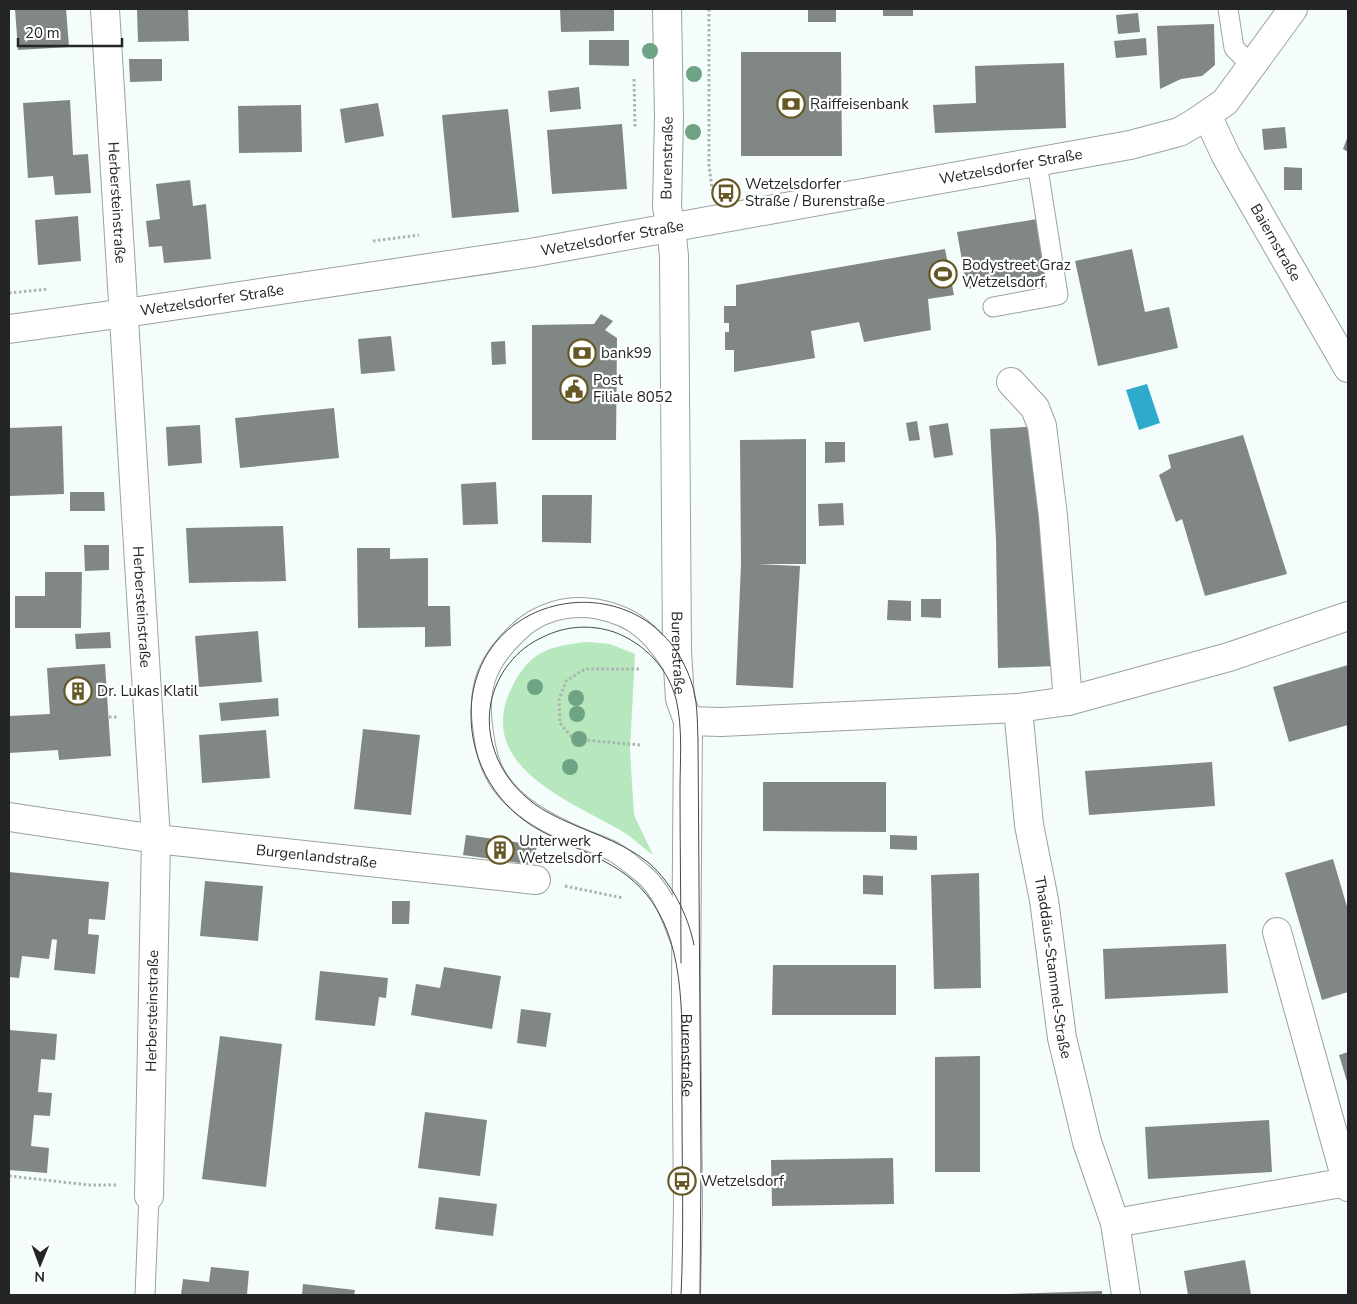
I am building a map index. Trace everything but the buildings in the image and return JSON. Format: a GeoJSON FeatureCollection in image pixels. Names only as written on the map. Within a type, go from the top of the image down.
{"type":"FeatureCollection","features":[{"type":"Feature","properties":{"kind":"street","name":"Herbersteinstraße"},"geometry":{"type":"LineString","coordinates":[[104,9],[125,313],[156,840],[149,1191]]}},
{"type":"Feature","properties":{"kind":"street","name":"Burenstraße"},"geometry":{"type":"LineString","coordinates":[[667,9],[668,117],[666,207],[674,256],[677,651],[680,699],[688,721],[688,1207],[686,1295]]}},
{"type":"Feature","properties":{"kind":"street","name":"Wetzelsdorfer Straße"},"geometry":{"type":"LineString","coordinates":[[9,328],[125,313],[530,253],[1114,149],[1179,132],[1225,102],[1293,9]]}},
{"type":"Feature","properties":{"kind":"street","name":"Baiernstraße"},"geometry":{"type":"LineString","coordinates":[[1207,115],[1226,156],[1348,368]]}},
{"type":"Feature","properties":{"kind":"street"},"geometry":{"type":"LineString","coordinates":[[1011,382],[1035,408],[1042,426],[1053,516],[1068,701]]}},
{"type":"Feature","properties":{"kind":"street"},"geometry":{"type":"LineString","coordinates":[[688,721],[721,722],[1018,708],[1068,701],[1230,657],[1348,616]]}},
{"type":"Feature","properties":{"kind":"street","name":"Thaddäus-Stammel-Straße"},"geometry":{"type":"LineString","coordinates":[[1018,708],[1029,825],[1044,900],[1062,1038],[1087,1142],[1115,1223],[1126,1295]]}},
{"type":"Feature","properties":{"kind":"street","name":"Burgenlandstraße"},"geometry":{"type":"LineString","coordinates":[[9,817],[156,840],[536,880]]}},
{"type":"Feature","properties":{"kind":"street"},"geometry":{"type":"LineString","coordinates":[[1115,1223],[1347,1184],[1276,932]]}},
{"type":"Feature","properties":{"kind":"lane"},"geometry":{"type":"LineString","coordinates":[[1228,9],[1234,48],[1252,66]]}},
{"type":"Feature","properties":{"kind":"lane"},"geometry":{"type":"LineString","coordinates":[[993,307],[1058,295],[1037,163]]}},
{"type":"Feature","properties":{"kind":"lane"},"geometry":{"type":"LineString","coordinates":[[680,675],[654,639],[634,622],[595,609],[566,609],[546,613],[530,621],[510,639],[499,653],[483,683],[482,714],[486,750],[495,773],[512,796],[534,815],[614,852],[644,874],[665,901],[687,958]]}},
{"type":"Feature","properties":{"kind":"lane","name":"Herbersteinstraße"},"geometry":{"type":"LineString","coordinates":[[145,1295],[149,1191]]}},
{"type":"Feature","properties":{"kind":"path"},"geometry":{"type":"LineString","coordinates":[[708,9],[709,165],[712,190]]}},
{"type":"Feature","properties":{"kind":"path"},"geometry":{"type":"LineString","coordinates":[[634,75],[635,131]]}},
{"type":"Feature","properties":{"kind":"path"},"geometry":{"type":"LineString","coordinates":[[367,242],[424,234]]}},
{"type":"Feature","properties":{"kind":"path"},"geometry":{"type":"LineString","coordinates":[[9,293],[56,288]]}},
{"type":"Feature","properties":{"kind":"path"},"geometry":{"type":"LineString","coordinates":[[640,745],[573,739],[560,723],[559,700],[566,681],[585,668],[642,669]]}},
{"type":"Feature","properties":{"kind":"path"},"geometry":{"type":"LineString","coordinates":[[536,880],[623,898]]}},
{"type":"Feature","properties":{"kind":"path"},"geometry":{"type":"LineString","coordinates":[[9,1176],[149,1191]]}},
{"type":"Feature","properties":{"kind":"green space"},"geometry":{"type":"Polygon","coordinates":[[[587,642],[610,644],[635,654],[630,750],[634,815],[653,855],[624,832],[575,805],[531,776],[515,757],[505,737],[504,713],[513,685],[527,664],[543,652],[553,648],[587,642]]]}},
{"type":"Feature","properties":{"kind":"water"},"geometry":{"type":"Polygon","coordinates":[[[1147,384],[1160,423],[1139,430],[1126,390],[1147,384]]]}},
{"type":"Feature","properties":{"kind":"tram line"},"geometry":{"type":"LineString","coordinates":[[681,1295],[683,1226],[682,1039],[680,989],[671,942],[663,921],[652,902],[627,876],[596,857],[543,832],[513,811],[500,797],[481,766],[472,731],[471,712],[480,669],[501,637],[531,614],[567,604],[604,604],[640,617],[670,642],[691,681],[695,695],[698,739],[700,1295]]}},
{"type":"Feature","properties":{"kind":"tram line"},"geometry":{"type":"LineString","coordinates":[[681,963],[681,920],[681,898],[680,833],[680,733],[678,710],[672,688],[661,667],[653,658],[645,650],[625,637],[605,629],[587,627],[569,628],[551,633],[533,642],[516,655],[498,682],[491,702],[489,719],[495,752],[511,781],[535,804],[549,813],[613,841],[649,863],[665,880],[678,900],[683,911],[688,922],[694,945]]}},
{"type":"Feature","properties":{"kind":"place","name":"Raiffeisenbank"},"geometry":{"type":"Point","coordinates":[791,104]}},
{"type":"Feature","properties":{"kind":"place","name":"Wetzelsdorfer Straße / Burenstraße"},"geometry":{"type":"Point","coordinates":[726,193]}},
{"type":"Feature","properties":{"kind":"place","name":"Bodystreet Graz Wetzelsdorf"},"geometry":{"type":"Point","coordinates":[943,274]}},
{"type":"Feature","properties":{"kind":"place","name":"bank99"},"geometry":{"type":"Point","coordinates":[582,353]}},
{"type":"Feature","properties":{"kind":"place","name":"Post Filiale 8052"},"geometry":{"type":"Point","coordinates":[574,389]}},
{"type":"Feature","properties":{"kind":"place","name":"Dr. Lukas Klatil"},"geometry":{"type":"Point","coordinates":[78,691]}},
{"type":"Feature","properties":{"kind":"place","name":"Unterwerk Wetzelsdorf"},"geometry":{"type":"Point","coordinates":[500,850]}},
{"type":"Feature","properties":{"kind":"place","name":"Wetzelsdorf"},"geometry":{"type":"Point","coordinates":[682,1181]}}]}
